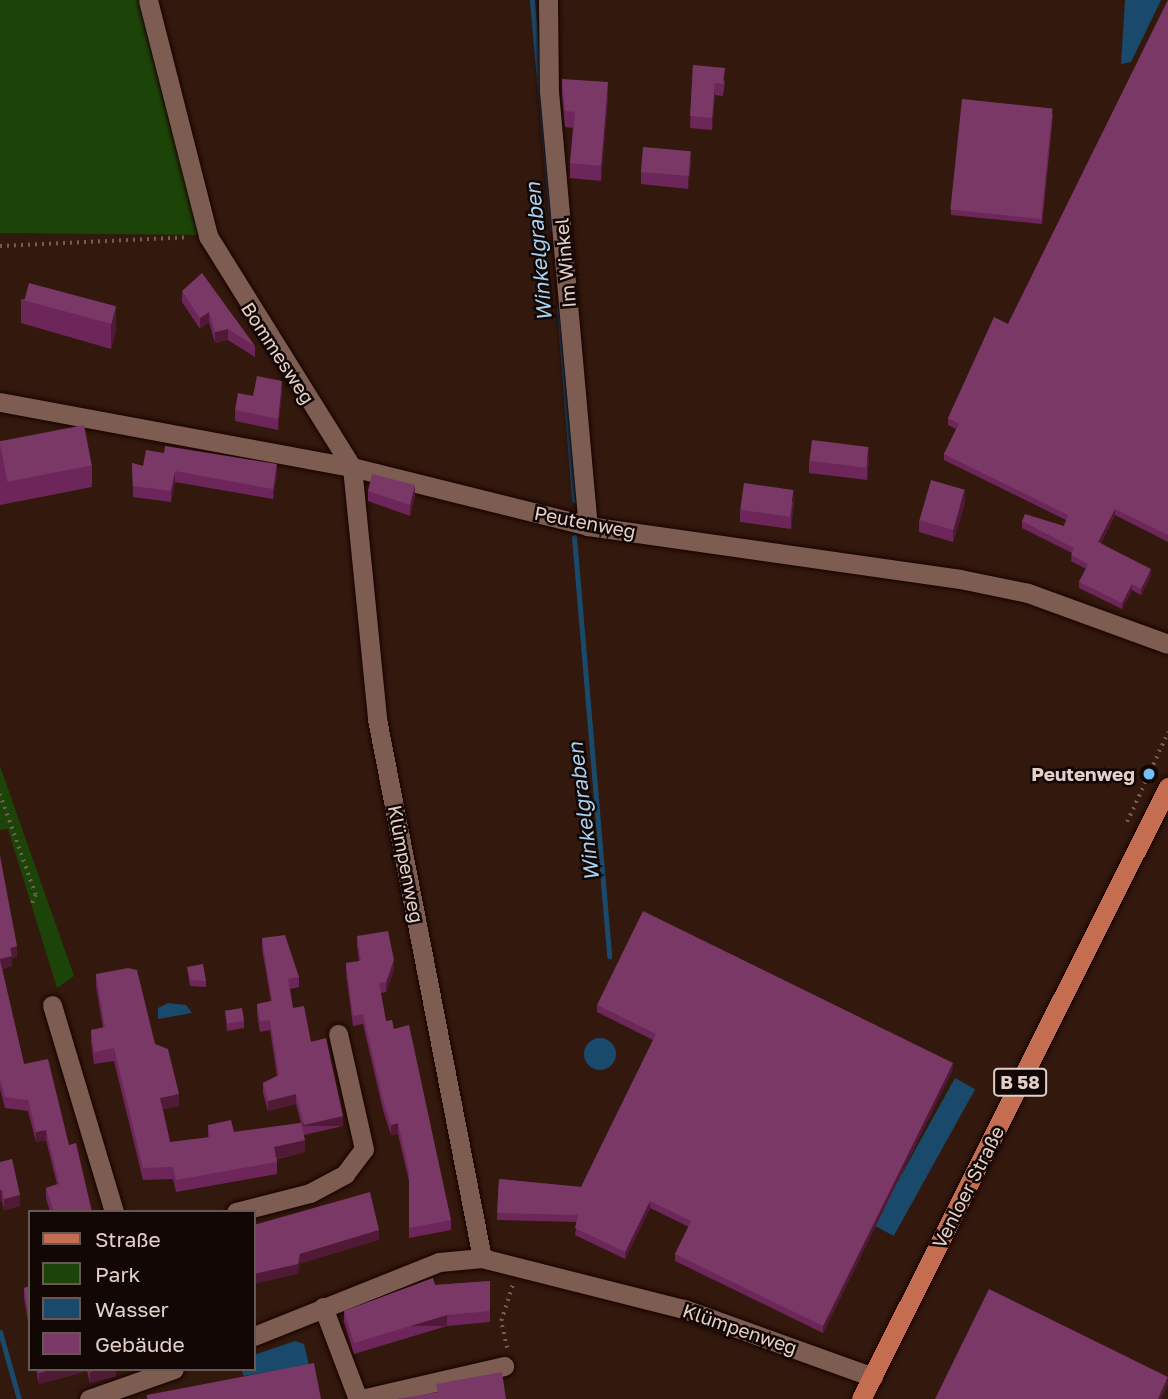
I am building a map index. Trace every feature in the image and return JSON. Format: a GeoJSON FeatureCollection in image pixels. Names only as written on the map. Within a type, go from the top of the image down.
{"type":"FeatureCollection","features":[{"type":"Feature","properties":{"kind":"main road","name":"Venloer Straße"},"geometry":{"type":"LineString","coordinates":[[861,1399],[1168,787]]}},
{"type":"Feature","properties":{"kind":"street","name":"Bommesweg"},"geometry":{"type":"LineString","coordinates":[[148,0],[208,236],[352,467]]}},
{"type":"Feature","properties":{"kind":"street","name":"Im Winkel"},"geometry":{"type":"LineString","coordinates":[[548,0],[549,91],[588,526]]}},
{"type":"Feature","properties":{"kind":"street","name":"Peutenweg"},"geometry":{"type":"LineString","coordinates":[[0,402],[352,467],[588,526],[960,579],[1028,593],[1168,644]]}},
{"type":"Feature","properties":{"kind":"street","name":"Klümpenweg"},"geometry":{"type":"LineString","coordinates":[[352,467],[377,719],[482,1258]]}},
{"type":"Feature","properties":{"kind":"street"},"geometry":{"type":"LineString","coordinates":[[52,1005],[113,1210]]}},
{"type":"Feature","properties":{"kind":"street"},"geometry":{"type":"LineString","coordinates":[[244,1210],[310,1193],[345,1174],[364,1149],[338,1034]]}},
{"type":"Feature","properties":{"kind":"street","name":"Klümpenweg"},"geometry":{"type":"LineString","coordinates":[[256,1335],[439,1262],[482,1258],[684,1309],[873,1377]]}},
{"type":"Feature","properties":{"kind":"street"},"geometry":{"type":"LineString","coordinates":[[323,1307],[360,1399],[504,1366]]}},
{"type":"Feature","properties":{"kind":"street"},"geometry":{"type":"LineString","coordinates":[[89,1399],[150,1374]]}},
{"type":"Feature","properties":{"kind":"path"},"geometry":{"type":"LineString","coordinates":[[0,246],[208,236]]}},
{"type":"Feature","properties":{"kind":"path"},"geometry":{"type":"LineString","coordinates":[[0,794],[36,895],[32,905]]}},
{"type":"Feature","properties":{"kind":"path"},"geometry":{"type":"LineString","coordinates":[[504,1366],[509,1358],[503,1307],[521,1267]]}},
{"type":"Feature","properties":{"kind":"green space"},"geometry":{"type":"Polygon","coordinates":[[[0,0],[143,0],[206,235],[0,233],[0,0]]]}},
{"type":"Feature","properties":{"kind":"green space"},"geometry":{"type":"Polygon","coordinates":[[[0,766],[74,976],[57,988],[8,829],[0,830],[0,766]]]}},
{"type":"Feature","properties":{"kind":"water"},"geometry":{"type":"Polygon","coordinates":[[[1125,0],[1161,0],[1131,62],[1121,64],[1125,0]]]}},
{"type":"Feature","properties":{"kind":"water"},"geometry":{"type":"Polygon","coordinates":[[[168,1003],[186,1005],[192,1013],[158,1019],[158,1008],[168,1003]]]}},
{"type":"Feature","properties":{"kind":"water"},"geometry":{"type":"Polygon","coordinates":[[[600,1038],[611,1043],[616,1054],[611,1065],[600,1070],[589,1065],[584,1054],[589,1043],[600,1038]]]}},
{"type":"Feature","properties":{"kind":"water"},"geometry":{"type":"Polygon","coordinates":[[[955,1078],[975,1089],[894,1236],[874,1225],[955,1078]]]}},
{"type":"Feature","properties":{"kind":"water"},"geometry":{"type":"Polygon","coordinates":[[[295,1341],[304,1344],[309,1365],[244,1376],[242,1371],[256,1371],[256,1354],[295,1341]]]}},
{"type":"Feature","properties":{"kind":"building"},"geometry":{"type":"Polygon","coordinates":[[[1168,0],[1168,535],[1115,509],[1098,542],[1151,569],[1141,589],[1132,584],[1122,603],[1079,582],[1088,564],[1071,555],[1074,548],[1022,521],[1025,514],[1064,526],[1068,515],[944,454],[959,424],[948,418],[994,317],[1008,324],[1168,0]]]}},
{"type":"Feature","properties":{"kind":"building"},"geometry":{"type":"Polygon","coordinates":[[[693,65],[725,68],[723,84],[715,83],[712,118],[690,116],[693,65]]]}},
{"type":"Feature","properties":{"kind":"building"},"geometry":{"type":"Polygon","coordinates":[[[562,79],[608,82],[601,166],[570,163],[575,112],[565,111],[562,79]]]}},
{"type":"Feature","properties":{"kind":"building"},"geometry":{"type":"Polygon","coordinates":[[[962,99],[1053,109],[1041,219],[950,209],[962,99]]]}},
{"type":"Feature","properties":{"kind":"building"},"geometry":{"type":"Polygon","coordinates":[[[643,147],[691,151],[689,176],[641,172],[643,147]]]}},
{"type":"Feature","properties":{"kind":"building"},"geometry":{"type":"Polygon","coordinates":[[[202,273],[255,346],[228,329],[215,332],[209,312],[200,318],[182,291],[202,273]]]}},
{"type":"Feature","properties":{"kind":"building"},"geometry":{"type":"Polygon","coordinates":[[[29,283],[116,306],[111,324],[24,300],[29,283]]]}},
{"type":"Feature","properties":{"kind":"building"},"geometry":{"type":"Polygon","coordinates":[[[257,376],[282,381],[278,419],[235,410],[238,393],[253,396],[257,376]]]}},
{"type":"Feature","properties":{"kind":"building"},"geometry":{"type":"Polygon","coordinates":[[[84,425],[92,465],[7,482],[0,441],[84,425]]]}},
{"type":"Feature","properties":{"kind":"building"},"geometry":{"type":"Polygon","coordinates":[[[812,440],[869,447],[866,468],[809,461],[812,440]]]}},
{"type":"Feature","properties":{"kind":"building"},"geometry":{"type":"Polygon","coordinates":[[[165,446],[277,464],[273,489],[175,471],[171,491],[133,486],[132,463],[143,466],[146,450],[164,453],[165,446]]]}},
{"type":"Feature","properties":{"kind":"building"},"geometry":{"type":"Polygon","coordinates":[[[372,474],[415,485],[410,505],[368,491],[372,474]]]}},
{"type":"Feature","properties":{"kind":"building"},"geometry":{"type":"Polygon","coordinates":[[[931,480],[965,490],[953,530],[919,520],[931,480]]]}},
{"type":"Feature","properties":{"kind":"building"},"geometry":{"type":"Polygon","coordinates":[[[744,483],[794,490],[790,517],[740,510],[744,483]]]}},
{"type":"Feature","properties":{"kind":"building"},"geometry":{"type":"Polygon","coordinates":[[[0,856],[17,946],[10,948],[12,956],[0,959],[0,856]]]}},
{"type":"Feature","properties":{"kind":"building"},"geometry":{"type":"Polygon","coordinates":[[[643,911],[953,1063],[823,1326],[675,1254],[691,1221],[650,1201],[625,1252],[575,1228],[578,1215],[497,1213],[499,1179],[581,1187],[656,1034],[597,1005],[643,911]]]}},
{"type":"Feature","properties":{"kind":"building"},"geometry":{"type":"Polygon","coordinates":[[[388,931],[394,960],[386,982],[379,983],[386,1021],[392,1020],[394,1029],[409,1025],[451,1220],[409,1228],[409,1172],[398,1123],[391,1125],[363,1014],[353,1016],[346,963],[361,961],[357,936],[388,931]]]}},
{"type":"Feature","properties":{"kind":"building"},"geometry":{"type":"Polygon","coordinates":[[[285,935],[299,977],[288,979],[293,1008],[304,1006],[311,1042],[326,1038],[343,1116],[304,1125],[296,1094],[268,1101],[263,1083],[279,1075],[270,1020],[260,1021],[257,1004],[272,1001],[262,938],[285,935]]]}},
{"type":"Feature","properties":{"kind":"building"},"geometry":{"type":"Polygon","coordinates":[[[0,960],[24,1064],[48,1059],[69,1145],[76,1143],[92,1210],[53,1210],[46,1188],[59,1184],[46,1130],[36,1132],[28,1100],[5,1097],[0,1079],[0,960]]]}},
{"type":"Feature","properties":{"kind":"building"},"geometry":{"type":"Polygon","coordinates":[[[203,964],[206,981],[190,980],[187,967],[203,964]]]}},
{"type":"Feature","properties":{"kind":"building"},"geometry":{"type":"Polygon","coordinates":[[[128,968],[137,970],[155,1044],[168,1049],[179,1094],[160,1098],[170,1142],[210,1137],[208,1125],[231,1120],[234,1132],[301,1123],[305,1140],[274,1147],[277,1162],[176,1180],[173,1167],[143,1168],[114,1048],[94,1052],[91,1030],[105,1027],[96,974],[128,968]]]}},
{"type":"Feature","properties":{"kind":"building"},"geometry":{"type":"Polygon","coordinates":[[[242,1008],[244,1021],[227,1023],[225,1011],[242,1008]]]}},
{"type":"Feature","properties":{"kind":"building"},"geometry":{"type":"Polygon","coordinates":[[[12,1159],[20,1195],[4,1199],[0,1190],[0,1162],[12,1159]]]}},
{"type":"Feature","properties":{"kind":"building"},"geometry":{"type":"Polygon","coordinates":[[[370,1192],[379,1230],[300,1254],[298,1264],[256,1274],[256,1224],[370,1192]]]}},
{"type":"Feature","properties":{"kind":"building"},"geometry":{"type":"Polygon","coordinates":[[[433,1278],[435,1285],[490,1281],[490,1311],[447,1315],[354,1343],[344,1311],[433,1278]]]}},
{"type":"Feature","properties":{"kind":"building"},"geometry":{"type":"Polygon","coordinates":[[[28,1287],[28,1311],[24,1288],[28,1287]]]}},
{"type":"Feature","properties":{"kind":"building"},"geometry":{"type":"Polygon","coordinates":[[[989,1289],[1168,1377],[1158,1399],[935,1399],[989,1289]]]}},
{"type":"Feature","properties":{"kind":"building"},"geometry":{"type":"Polygon","coordinates":[[[314,1363],[321,1399],[147,1399],[147,1395],[314,1363]]]}},
{"type":"Feature","properties":{"kind":"building"},"geometry":{"type":"Polygon","coordinates":[[[502,1372],[506,1399],[396,1399],[438,1392],[436,1384],[502,1372]]]}},
{"type":"Feature","properties":{"kind":"waterway","name":"Winkelgraben"},"geometry":{"type":"LineString","coordinates":[[532,0],[552,229]]}},
{"type":"Feature","properties":{"kind":"waterway","name":"Winkelgraben"},"geometry":{"type":"LineString","coordinates":[[559,308],[574,500]]}},
{"type":"Feature","properties":{"kind":"waterway","name":"Winkelgraben"},"geometry":{"type":"LineString","coordinates":[[574,537],[609,957]]}},
{"type":"Feature","properties":{"kind":"waterway"},"geometry":{"type":"LineString","coordinates":[[0,1332],[19,1399]]}},
{"type":"Feature","properties":{"kind":"place","name":"Peutenweg"},"geometry":{"type":"Point","coordinates":[1149,774]}}]}
